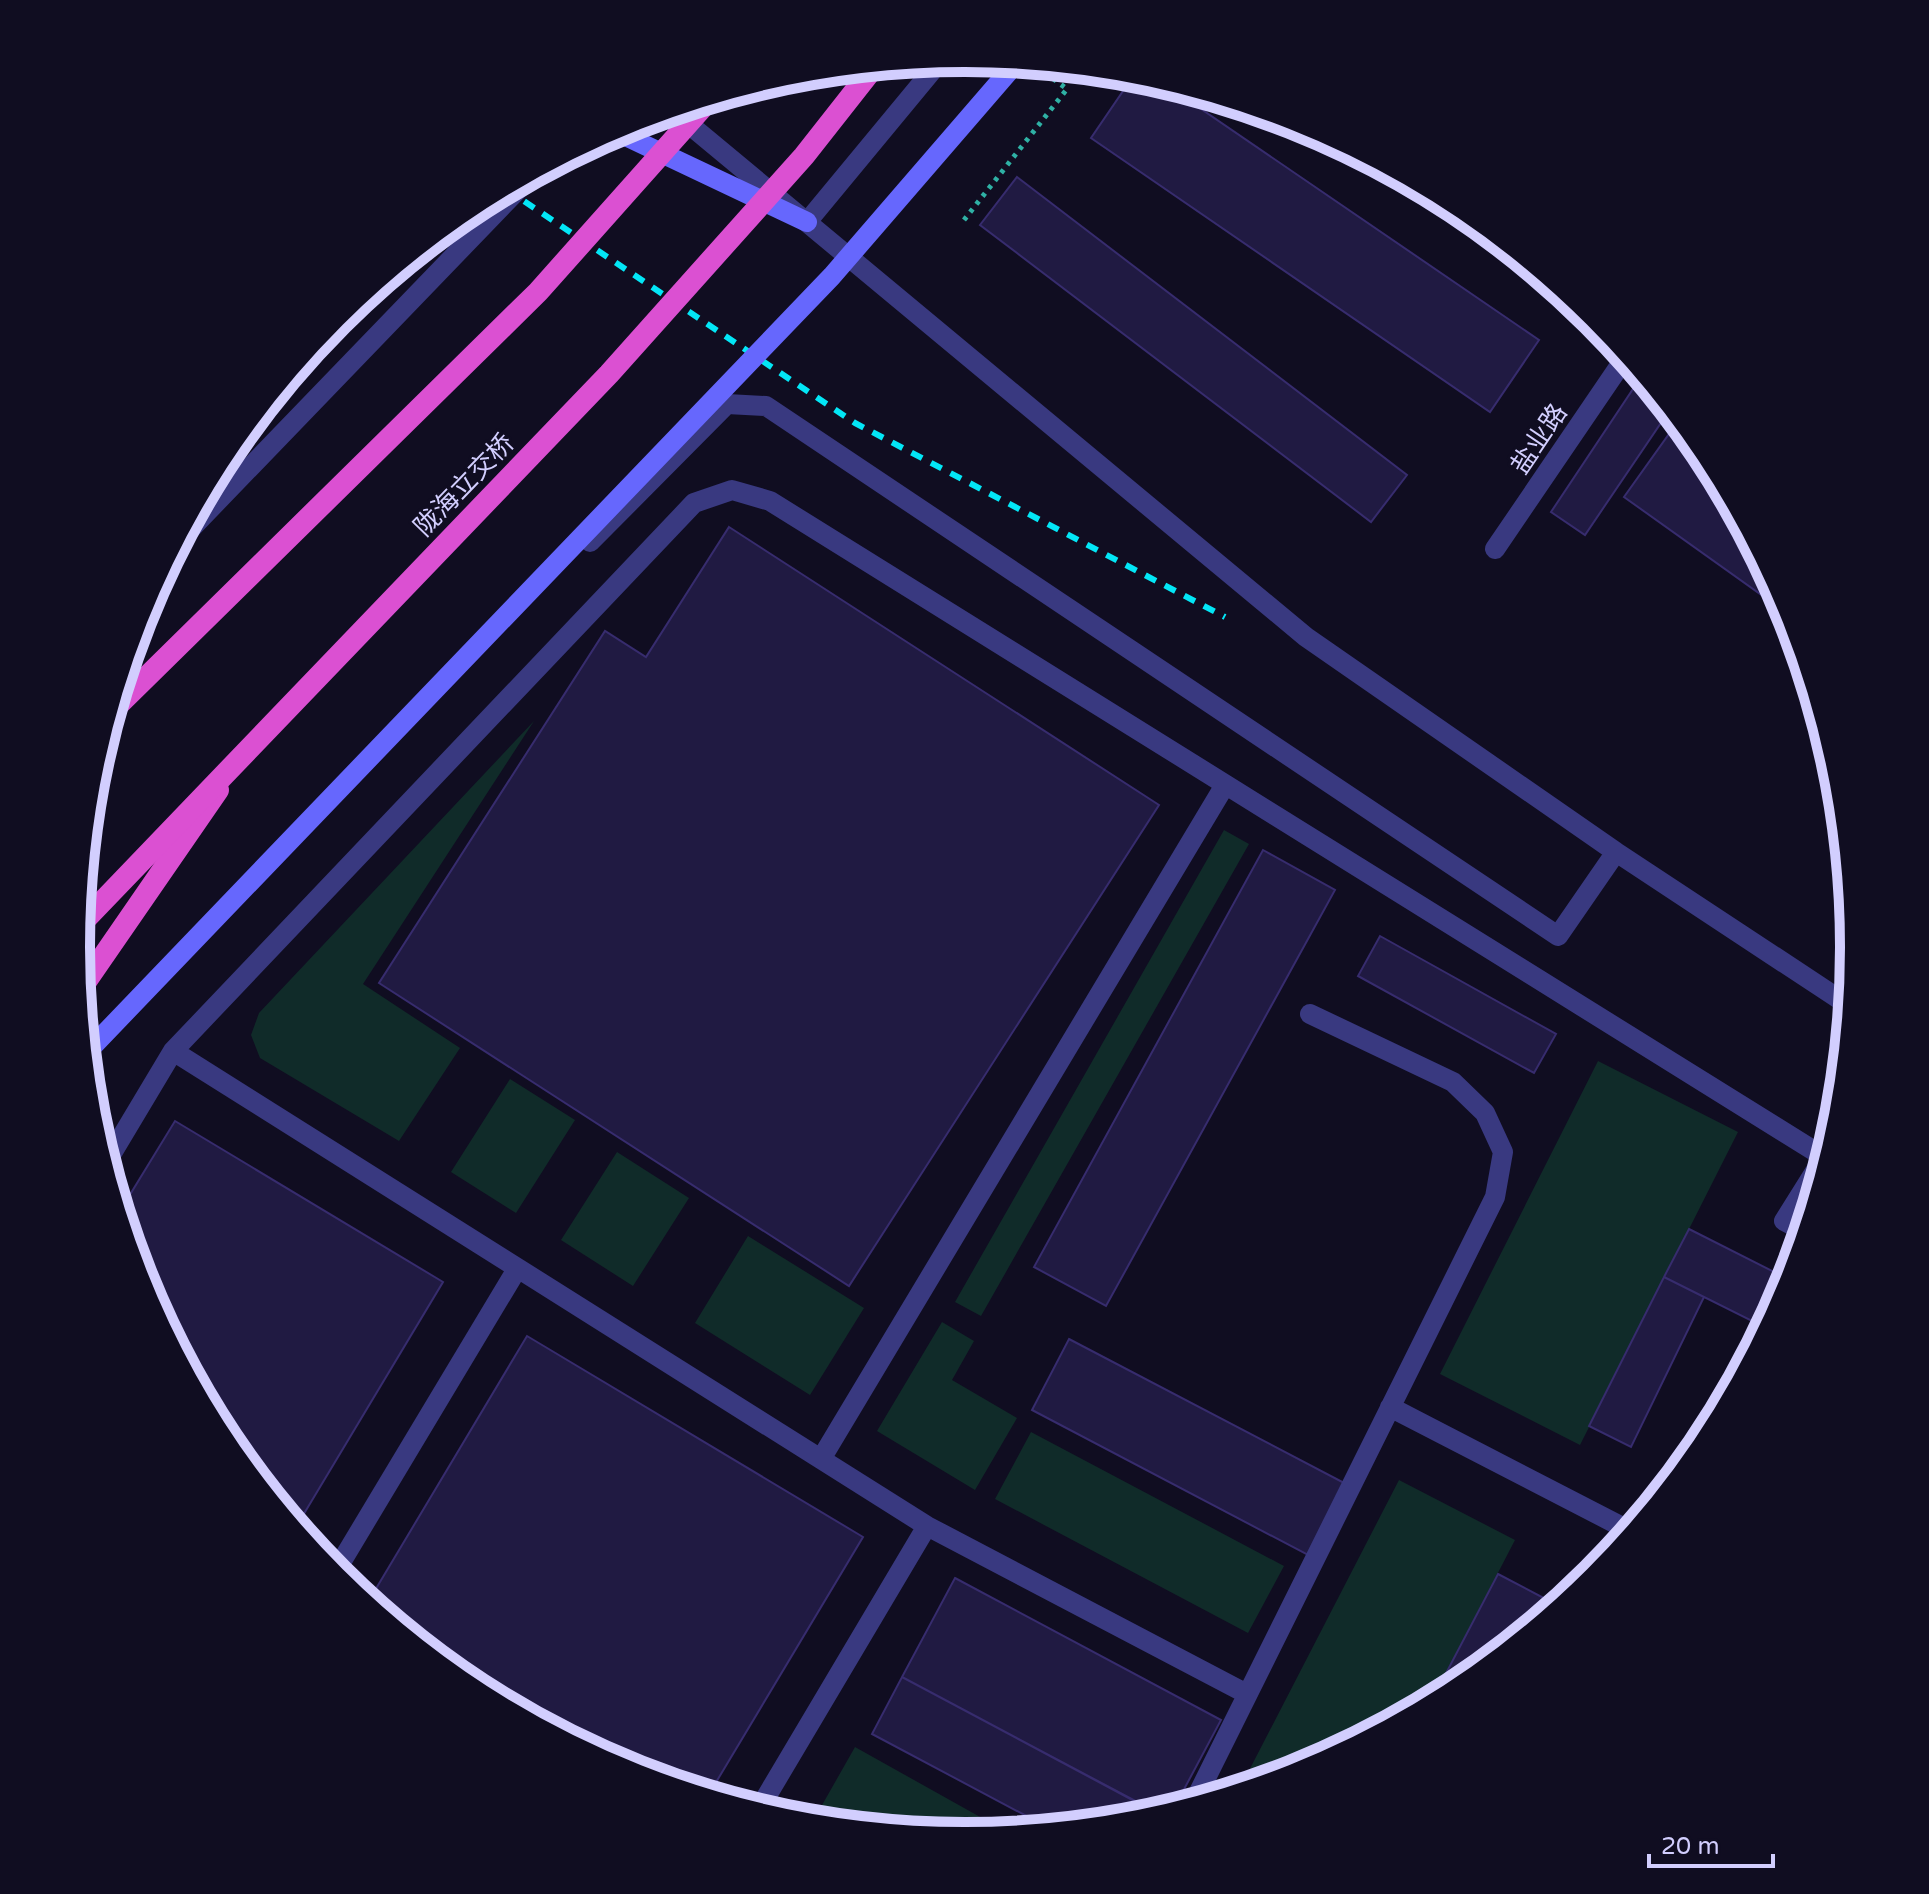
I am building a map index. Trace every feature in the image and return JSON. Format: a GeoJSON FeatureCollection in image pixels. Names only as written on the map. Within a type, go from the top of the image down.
{"type":"FeatureCollection","features":[{"type":"Feature","properties":{"kind":"highway","name":"陇海立交桥"},"geometry":{"type":"LineString","coordinates":[[91,914],[609,374],[804,156],[866,78]]}},
{"type":"Feature","properties":{"kind":"highway"},"geometry":{"type":"LineString","coordinates":[[127,697],[538,292],[696,114]]}},
{"type":"Feature","properties":{"kind":"highway"},"geometry":{"type":"LineString","coordinates":[[90,975],[245,752]]}},
{"type":"Feature","properties":{"kind":"main road"},"geometry":{"type":"LineString","coordinates":[[95,1042],[832,276],[1007,73]]}},
{"type":"Feature","properties":{"kind":"main road"},"geometry":{"type":"LineString","coordinates":[[631,139],[807,222]]}},
{"type":"Feature","properties":{"kind":"street"},"geometry":{"type":"LineString","coordinates":[[807,222],[930,73]]}},
{"type":"Feature","properties":{"kind":"street"},"geometry":{"type":"LineString","coordinates":[[682,118],[1306,637],[1616,852],[1838,999]]}},
{"type":"Feature","properties":{"kind":"street"},"geometry":{"type":"LineString","coordinates":[[204,516],[506,202]]}},
{"type":"Feature","properties":{"kind":"street","name":"盐业路"},"geometry":{"type":"LineString","coordinates":[[1495,549],[1619,367]]}},
{"type":"Feature","properties":{"kind":"street"},"geometry":{"type":"LineString","coordinates":[[175,959],[727,404],[766,406],[1558,936],[1616,852]]}},
{"type":"Feature","properties":{"kind":"street"},"geometry":{"type":"LineString","coordinates":[[114,1150],[173,1051],[694,503],[732,490],[770,501],[1816,1148]]}},
{"type":"Feature","properties":{"kind":"street"},"geometry":{"type":"LineString","coordinates":[[821,1459],[1225,785]]}},
{"type":"Feature","properties":{"kind":"street"},"geometry":{"type":"LineString","coordinates":[[1200,1789],[1495,1197],[1503,1152],[1485,1113],[1453,1082],[1310,1014]]}},
{"type":"Feature","properties":{"kind":"street"},"geometry":{"type":"LineString","coordinates":[[173,1051],[927,1526],[1247,1694]]}},
{"type":"Feature","properties":{"kind":"street"},"geometry":{"type":"LineString","coordinates":[[1794,1226],[1784,1221],[1807,1184]]}},
{"type":"Feature","properties":{"kind":"street"},"geometry":{"type":"LineString","coordinates":[[342,1561],[517,1269]]}},
{"type":"Feature","properties":{"kind":"street"},"geometry":{"type":"LineString","coordinates":[[1390,1407],[1620,1526]]}},
{"type":"Feature","properties":{"kind":"street"},"geometry":{"type":"LineString","coordinates":[[765,1798],[927,1526]]}},
{"type":"Feature","properties":{"kind":"path"},"geometry":{"type":"LineString","coordinates":[[964,220],[1067,89],[1049,76]]}},
{"type":"Feature","properties":{"kind":"green space"},"geometry":{"type":"Polygon","coordinates":[[[534,721],[363,984],[460,1048],[399,1141],[260,1058],[251,1035],[259,1013],[534,721]]]}},
{"type":"Feature","properties":{"kind":"green space"},"geometry":{"type":"Polygon","coordinates":[[[1224,830],[1249,844],[981,1316],[955,1302],[1224,830]]]}},
{"type":"Feature","properties":{"kind":"green space"},"geometry":{"type":"Polygon","coordinates":[[[1598,1061],[1738,1132],[1580,1445],[1440,1374],[1598,1061]]]}},
{"type":"Feature","properties":{"kind":"green space"},"geometry":{"type":"Polygon","coordinates":[[[510,1079],[575,1120],[516,1213],[451,1172],[510,1079]]]}},
{"type":"Feature","properties":{"kind":"green space"},"geometry":{"type":"Polygon","coordinates":[[[617,1152],[689,1198],[633,1286],[561,1240],[617,1152]]]}},
{"type":"Feature","properties":{"kind":"green space"},"geometry":{"type":"Polygon","coordinates":[[[748,1236],[864,1308],[810,1395],[695,1323],[748,1236]]]}},
{"type":"Feature","properties":{"kind":"green space"},"geometry":{"type":"Polygon","coordinates":[[[942,1322],[974,1341],[952,1380],[1017,1418],[975,1490],[877,1431],[942,1322]]]}},
{"type":"Feature","properties":{"kind":"green space"},"geometry":{"type":"Polygon","coordinates":[[[1031,1432],[1284,1566],[1248,1633],[995,1499],[1031,1432]]]}},
{"type":"Feature","properties":{"kind":"green space"},"geometry":{"type":"Polygon","coordinates":[[[1399,1480],[1515,1540],[1442,1680],[1352,1732],[1246,1776],[1399,1480]]]}},
{"type":"Feature","properties":{"kind":"green space"},"geometry":{"type":"Polygon","coordinates":[[[855,1747],[988,1821],[907,1820],[819,1810],[855,1747]]]}},
{"type":"Feature","properties":{"kind":"building"},"geometry":{"type":"Polygon","coordinates":[[[1126,87],[1191,102],[1539,340],[1490,412],[1091,138],[1126,87]]]}},
{"type":"Feature","properties":{"kind":"building"},"geometry":{"type":"Polygon","coordinates":[[[1017,177],[1407,475],[1371,522],[980,225],[1017,177]]]}},
{"type":"Feature","properties":{"kind":"building"},"geometry":{"type":"Polygon","coordinates":[[[1635,386],[1663,420],[1585,535],[1551,512],[1635,386]]]}},
{"type":"Feature","properties":{"kind":"building"},"geometry":{"type":"Polygon","coordinates":[[[1671,431],[1722,510],[1767,599],[1624,497],[1671,431]]]}},
{"type":"Feature","properties":{"kind":"building"},"geometry":{"type":"Polygon","coordinates":[[[729,527],[1159,805],[849,1286],[379,983],[605,631],[646,657],[729,527]]]}},
{"type":"Feature","properties":{"kind":"building"},"geometry":{"type":"Polygon","coordinates":[[[1263,850],[1335,890],[1106,1306],[1034,1267],[1263,850]]]}},
{"type":"Feature","properties":{"kind":"building"},"geometry":{"type":"Polygon","coordinates":[[[1380,936],[1556,1034],[1534,1073],[1358,976],[1380,936]]]}},
{"type":"Feature","properties":{"kind":"building"},"geometry":{"type":"Polygon","coordinates":[[[175,1121],[443,1282],[302,1518],[270,1480],[207,1384],[156,1282],[127,1199],[175,1121]]]}},
{"type":"Feature","properties":{"kind":"building"},"geometry":{"type":"Polygon","coordinates":[[[1689,1229],[1776,1273],[1754,1322],[1664,1277],[1689,1229]]]}},
{"type":"Feature","properties":{"kind":"building"},"geometry":{"type":"Polygon","coordinates":[[[1664,1277],[1704,1297],[1631,1447],[1589,1426],[1664,1277]]]}},
{"type":"Feature","properties":{"kind":"building"},"geometry":{"type":"Polygon","coordinates":[[[527,1336],[863,1537],[714,1785],[630,1755],[577,1732],[527,1705],[478,1675],[374,1592],[527,1336]]]}},
{"type":"Feature","properties":{"kind":"building"},"geometry":{"type":"Polygon","coordinates":[[[1069,1339],[1348,1485],[1310,1556],[1032,1410],[1069,1339]]]}},
{"type":"Feature","properties":{"kind":"building"},"geometry":{"type":"Polygon","coordinates":[[[1498,1574],[1547,1600],[1497,1641],[1442,1680],[1498,1574]]]}},
{"type":"Feature","properties":{"kind":"building"},"geometry":{"type":"Polygon","coordinates":[[[955,1578],[1221,1720],[1181,1794],[1141,1804],[902,1677],[955,1578]]]}},
{"type":"Feature","properties":{"kind":"building"},"geometry":{"type":"Polygon","coordinates":[[[902,1677],[1140,1804],[1079,1815],[1032,1819],[872,1734],[902,1677]]]}},
{"type":"Feature","properties":{"kind":"railway"},"geometry":{"type":"LineString","coordinates":[[516,196],[855,423],[1225,617]]}}]}
